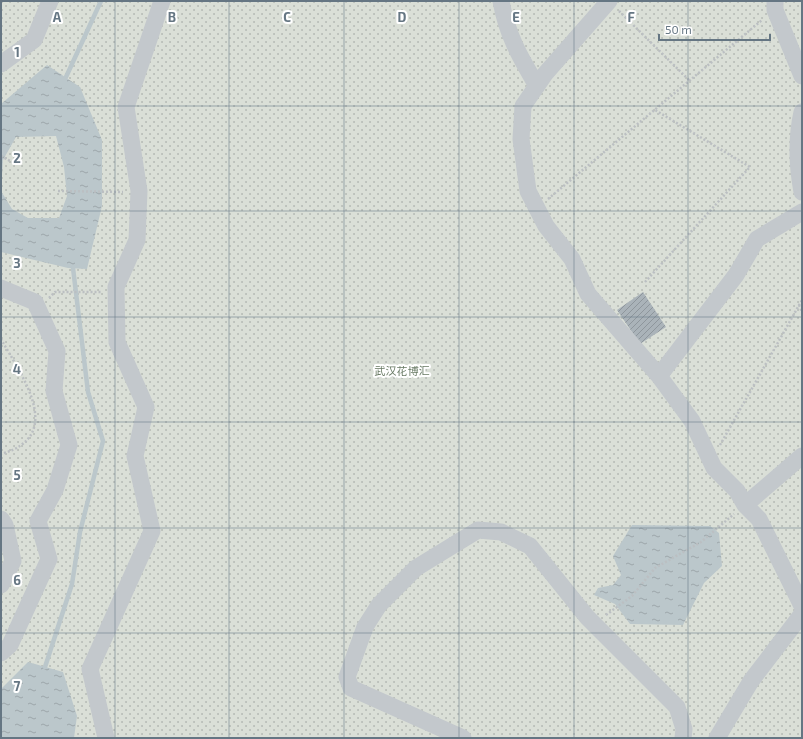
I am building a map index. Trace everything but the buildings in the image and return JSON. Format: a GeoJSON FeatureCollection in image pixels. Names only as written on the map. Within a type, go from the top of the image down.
{"type":"FeatureCollection","features":[{"type":"Feature","properties":{"kind":"street"},"geometry":{"type":"LineString","coordinates":[[1,64],[34,40],[50,1]]}},
{"type":"Feature","properties":{"kind":"street"},"geometry":{"type":"LineString","coordinates":[[106,738],[90,669],[152,532],[135,456],[146,406],[117,342],[116,287],[136,240],[139,191],[126,107],[162,1]]}},
{"type":"Feature","properties":{"kind":"street"},"geometry":{"type":"LineString","coordinates":[[501,1],[504,23],[515,49],[537,86]]}},
{"type":"Feature","properties":{"kind":"street"},"geometry":{"type":"LineString","coordinates":[[609,1],[545,74],[523,106],[521,139],[528,191],[546,226],[572,259],[588,294],[659,376],[692,421],[714,468],[737,491],[745,505],[759,519],[802,606]]}},
{"type":"Feature","properties":{"kind":"street"},"geometry":{"type":"LineString","coordinates":[[775,5],[802,76]]}},
{"type":"Feature","properties":{"kind":"street"},"geometry":{"type":"LineString","coordinates":[[802,112],[797,136],[799,176],[802,192]]}},
{"type":"Feature","properties":{"kind":"street"},"geometry":{"type":"LineString","coordinates":[[659,376],[736,275],[758,239],[802,212]]}},
{"type":"Feature","properties":{"kind":"street"},"geometry":{"type":"LineString","coordinates":[[1,288],[35,302],[57,352],[54,390],[69,445],[55,490],[38,521],[49,559],[4,645]]}},
{"type":"Feature","properties":{"kind":"street"},"geometry":{"type":"LineString","coordinates":[[745,505],[802,456]]}},
{"type":"Feature","properties":{"kind":"street"},"geometry":{"type":"LineString","coordinates":[[1,519],[5,525],[13,561],[1,585]]}},
{"type":"Feature","properties":{"kind":"street"},"geometry":{"type":"LineString","coordinates":[[463,738],[351,688],[347,677],[365,627],[379,605],[416,568],[478,530],[501,532],[530,546],[594,623],[677,707],[684,728],[683,738]]}},
{"type":"Feature","properties":{"kind":"street"},"geometry":{"type":"LineString","coordinates":[[723,736],[752,681],[802,614]]}},
{"type":"Feature","properties":{"kind":"path"},"geometry":{"type":"LineString","coordinates":[[609,1],[690,81]]}},
{"type":"Feature","properties":{"kind":"path"},"geometry":{"type":"LineString","coordinates":[[537,208],[690,81],[775,5]]}},
{"type":"Feature","properties":{"kind":"path"},"geometry":{"type":"LineString","coordinates":[[645,282],[750,167],[655,110]]}},
{"type":"Feature","properties":{"kind":"path"},"geometry":{"type":"LineString","coordinates":[[1,156],[12,162]]}},
{"type":"Feature","properties":{"kind":"path"},"geometry":{"type":"LineString","coordinates":[[58,191],[119,192]]}},
{"type":"Feature","properties":{"kind":"path"},"geometry":{"type":"LineString","coordinates":[[56,292],[87,291]]}},
{"type":"Feature","properties":{"kind":"path"},"geometry":{"type":"LineString","coordinates":[[711,461],[802,300]]}},
{"type":"Feature","properties":{"kind":"path"},"geometry":{"type":"LineString","coordinates":[[799,305],[802,312]]}},
{"type":"Feature","properties":{"kind":"path"},"geometry":{"type":"LineString","coordinates":[[1,339],[33,398],[36,416],[36,428],[23,444],[1,454]]}},
{"type":"Feature","properties":{"kind":"path"},"geometry":{"type":"LineString","coordinates":[[594,623],[632,596],[655,568],[701,542],[745,505]]}},
{"type":"Feature","properties":{"kind":"green space","name":"武汉花博汇"},"geometry":{"type":"Polygon","coordinates":[[[1,1],[802,1],[802,738],[1,738],[1,1]]]}},
{"type":"Feature","properties":{"kind":"water"},"geometry":{"type":"Polygon","coordinates":[[[47,65],[80,87],[102,140],[102,206],[87,269],[68,268],[1,252],[1,191],[1,104],[47,65]],[[56,136],[16,137],[3,160],[1,191],[12,209],[28,218],[59,218],[67,196],[64,167],[56,136]]]}},
{"type":"Feature","properties":{"kind":"water"},"geometry":{"type":"Polygon","coordinates":[[[632,525],[710,526],[719,533],[722,566],[704,583],[683,625],[630,624],[615,604],[594,595],[598,588],[613,585],[621,575],[613,556],[632,525]]]}},
{"type":"Feature","properties":{"kind":"water"},"geometry":{"type":"Polygon","coordinates":[[[28,662],[63,672],[77,716],[74,738],[2,738],[1,689],[28,662]]]}},
{"type":"Feature","properties":{"kind":"waterway"},"geometry":{"type":"LineString","coordinates":[[66,77],[101,1]]}},
{"type":"Feature","properties":{"kind":"waterway"},"geometry":{"type":"LineString","coordinates":[[45,667],[72,584],[80,532],[103,441],[88,392],[73,268]]}}]}
